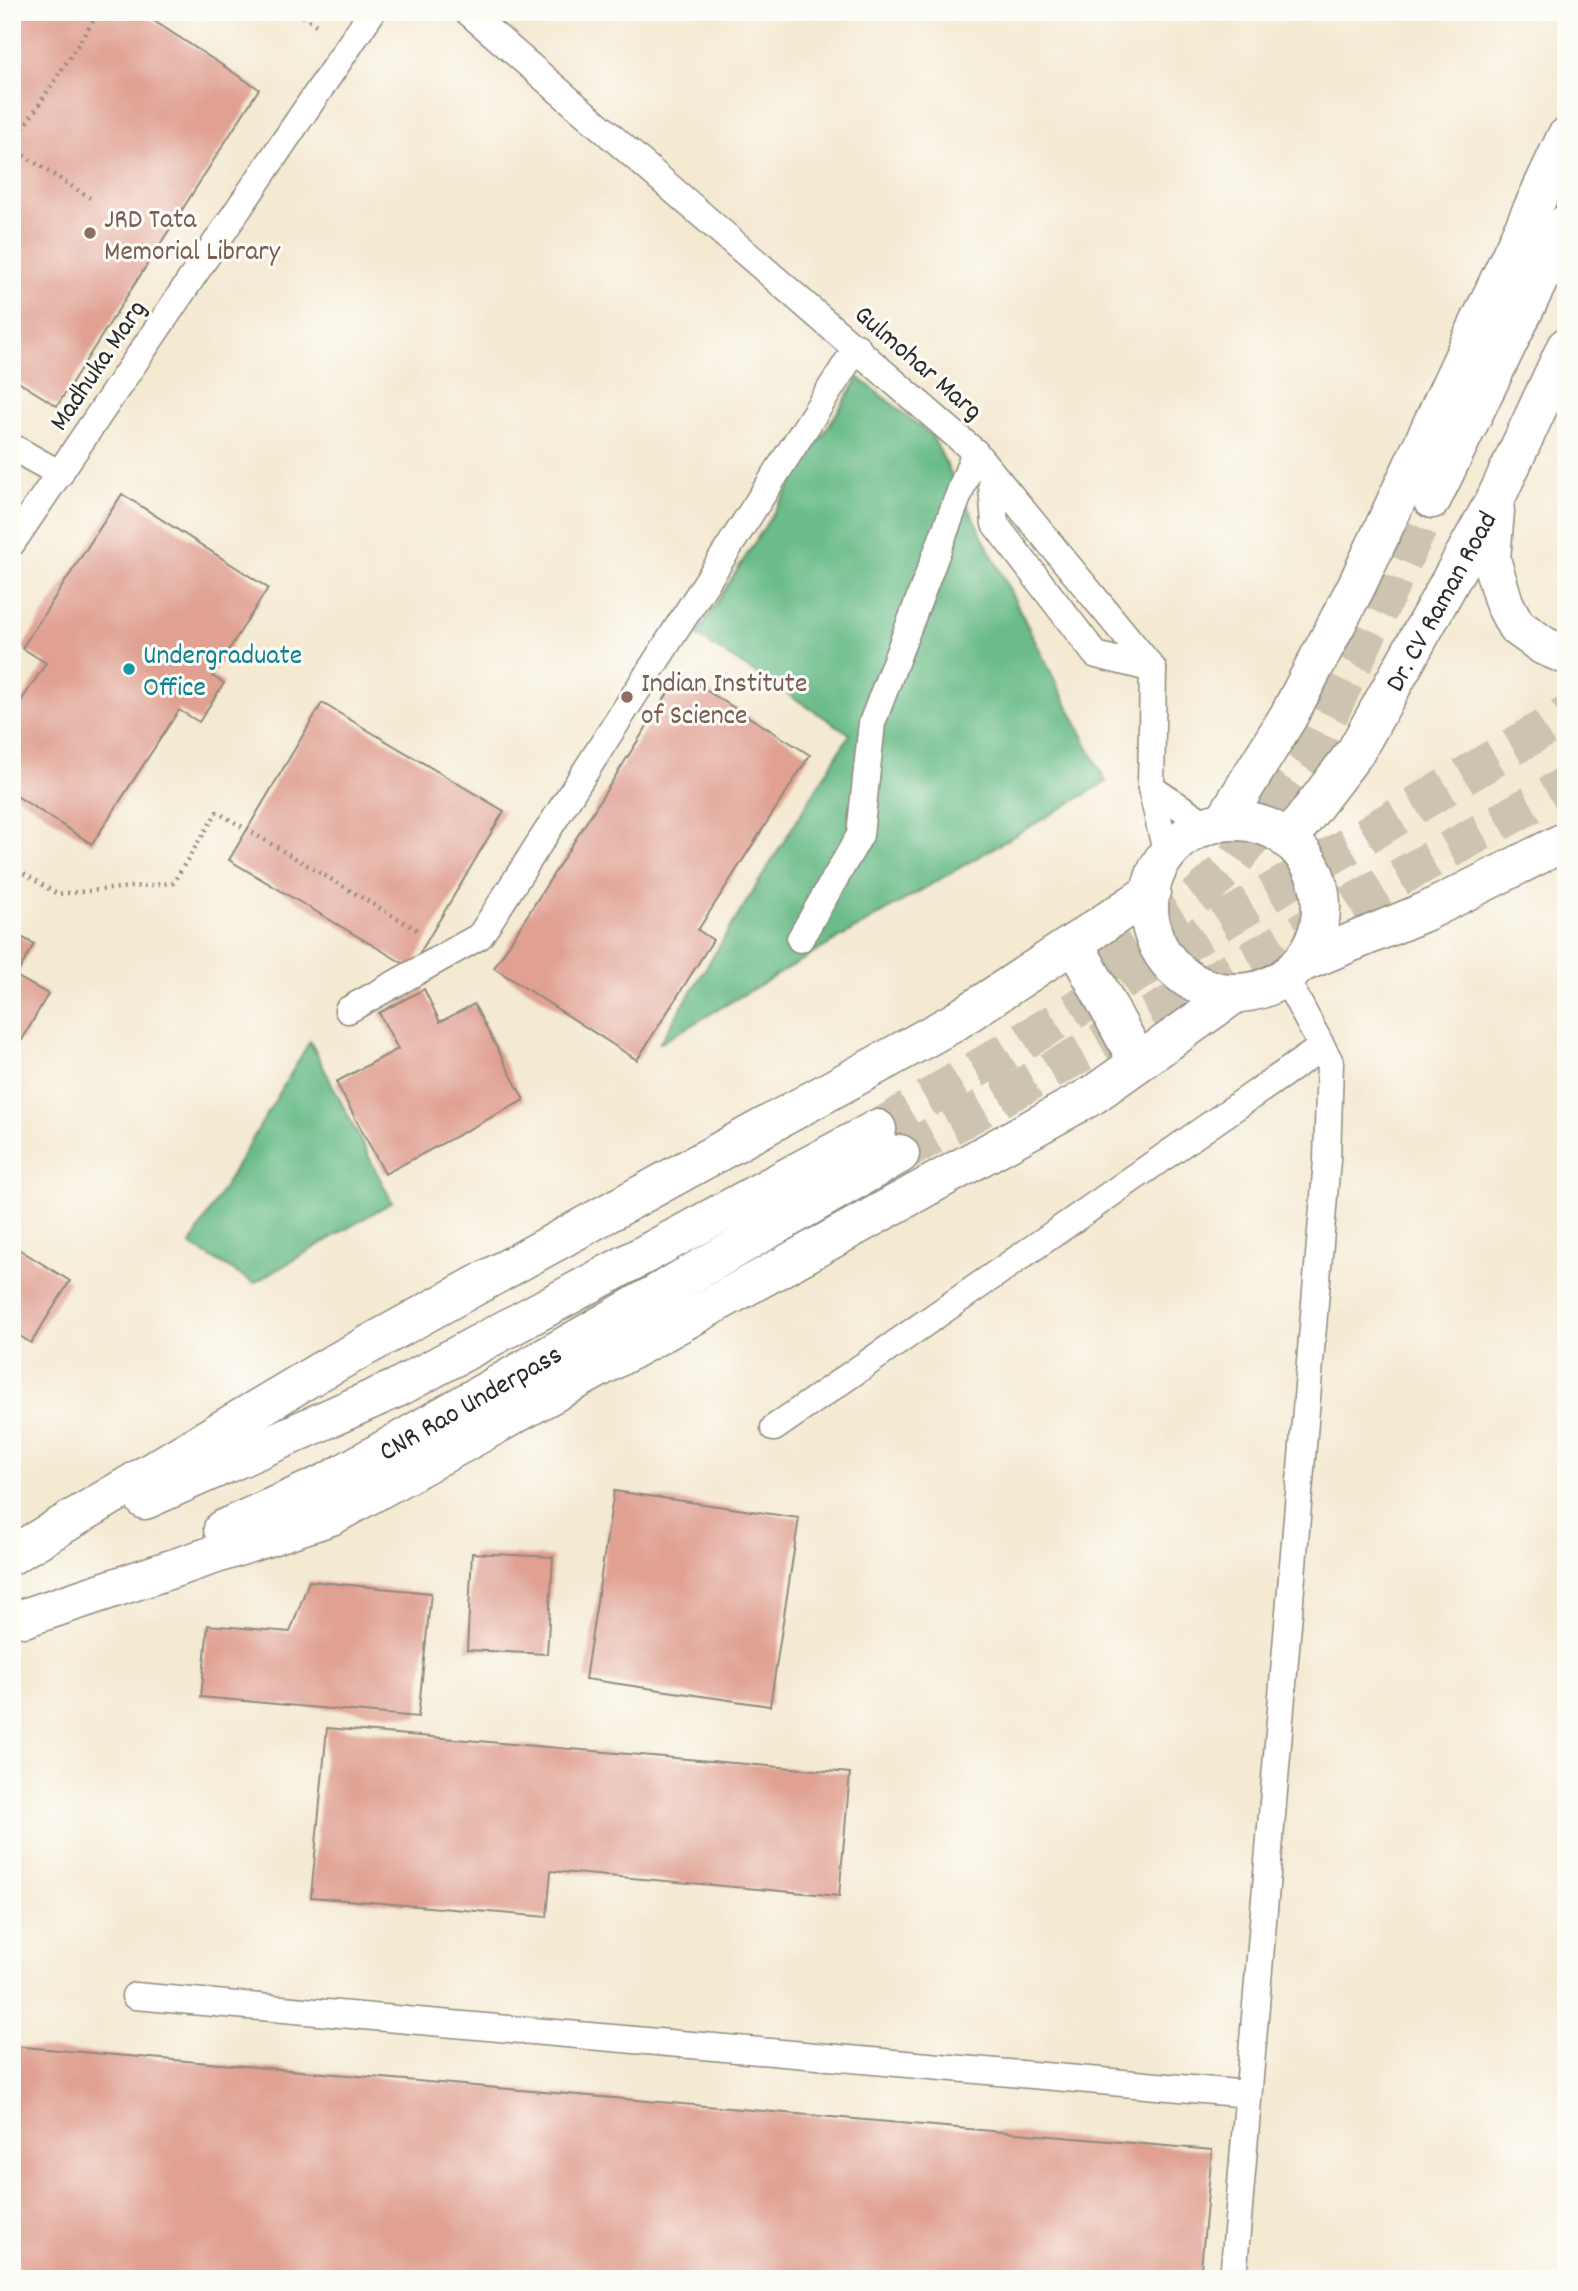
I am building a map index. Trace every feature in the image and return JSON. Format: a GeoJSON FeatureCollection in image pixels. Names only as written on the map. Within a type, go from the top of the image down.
{"type":"FeatureCollection","features":[{"type":"Feature","properties":{"kind":"highway"},"geometry":{"type":"LineString","coordinates":[[1217,824],[1288,717],[1357,585],[1566,137]]}},
{"type":"Feature","properties":{"kind":"highway"},"geometry":{"type":"LineString","coordinates":[[1432,499],[1566,224]]}},
{"type":"Feature","properties":{"kind":"highway","name":"Dr. CV Raman Road"},"geometry":{"type":"LineString","coordinates":[[1288,840],[1356,751],[1496,498],[1566,347]]}},
{"type":"Feature","properties":{"kind":"highway"},"geometry":{"type":"LineString","coordinates":[[1496,498],[1491,559],[1504,603],[1516,626],[1544,646],[1566,655]]}},
{"type":"Feature","properties":{"kind":"highway"},"geometry":{"type":"LineString","coordinates":[[1292,971],[1311,948],[1320,923],[1321,895],[1313,869],[1298,847],[1277,831],[1252,822],[1217,824],[1198,829],[1176,844],[1160,866],[1151,892],[1150,920],[1158,946],[1173,968],[1195,984],[1220,992],[1247,993],[1273,985],[1292,971],[1427,911],[1566,841]]}},
{"type":"Feature","properties":{"kind":"highway"},"geometry":{"type":"LineString","coordinates":[[12,1557],[319,1372],[953,1023],[1151,892]]}},
{"type":"Feature","properties":{"kind":"highway"},"geometry":{"type":"LineString","coordinates":[[1074,943],[1138,1062]]}},
{"type":"Feature","properties":{"kind":"highway"},"geometry":{"type":"LineString","coordinates":[[18,1622],[331,1516],[1093,1095],[1236,993]]}},
{"type":"Feature","properties":{"kind":"highway","name":"CNR Rao Underpass"},"geometry":{"type":"LineString","coordinates":[[12,1557],[397,1388],[888,1141],[328,1482],[18,1622]]}},
{"type":"Feature","properties":{"kind":"lane","name":"Madhuka Marg"},"geometry":{"type":"LineString","coordinates":[[12,543],[372,12]]}},
{"type":"Feature","properties":{"kind":"lane","name":"Gulmohar Marg"},"geometry":{"type":"LineString","coordinates":[[468,12],[857,347],[983,462],[1153,669]]}},
{"type":"Feature","properties":{"kind":"lane"},"geometry":{"type":"LineString","coordinates":[[348,1010],[480,936],[857,347]]}},
{"type":"Feature","properties":{"kind":"lane"},"geometry":{"type":"LineString","coordinates":[[12,447],[60,474]]}},
{"type":"Feature","properties":{"kind":"lane"},"geometry":{"type":"LineString","coordinates":[[983,462],[995,524],[1096,655],[1153,669],[1151,788],[1167,856]]}},
{"type":"Feature","properties":{"kind":"lane"},"geometry":{"type":"LineString","coordinates":[[800,939],[860,835],[872,723],[983,462]]}},
{"type":"Feature","properties":{"kind":"lane"},"geometry":{"type":"LineString","coordinates":[[1151,788],[1217,824]]}},
{"type":"Feature","properties":{"kind":"lane"},"geometry":{"type":"LineString","coordinates":[[1233,2279],[1327,1160],[1330,1062],[1292,971]]}},
{"type":"Feature","properties":{"kind":"lane"},"geometry":{"type":"LineString","coordinates":[[774,1428],[1322,1047]]}},
{"type":"Feature","properties":{"kind":"lane"},"geometry":{"type":"LineString","coordinates":[[135,1996],[1248,2094]]}},
{"type":"Feature","properties":{"kind":"path"},"geometry":{"type":"LineString","coordinates":[[90,198],[12,147],[99,12]]}},
{"type":"Feature","properties":{"kind":"path"},"geometry":{"type":"LineString","coordinates":[[12,866],[57,894],[173,884],[217,812],[453,951]]}},
{"type":"Feature","properties":{"kind":"green space"},"geometry":{"type":"Polygon","coordinates":[[[859,378],[932,436],[1106,782],[659,1044],[850,734],[696,635],[859,378]]]}},
{"type":"Feature","properties":{"kind":"green space"},"geometry":{"type":"Polygon","coordinates":[[[310,1041],[392,1202],[254,1283],[190,1245],[310,1041]]]}},
{"type":"Feature","properties":{"kind":"building","name":"JRD Tata Memorial Library"},"geometry":{"type":"Polygon","coordinates":[[[12,12],[140,12],[259,89],[57,406],[12,378],[12,12]]]}},
{"type":"Feature","properties":{"kind":"building","name":"Undergraduate Office"},"geometry":{"type":"Polygon","coordinates":[[[122,494],[268,588],[212,676],[224,683],[199,722],[179,710],[92,844],[12,793],[12,715],[46,663],[22,648],[122,494]]]}},
{"type":"Feature","properties":{"kind":"building"},"geometry":{"type":"Polygon","coordinates":[[[680,674],[810,755],[698,930],[713,940],[637,1060],[494,968],[680,674]]]}},
{"type":"Feature","properties":{"kind":"building"},"geometry":{"type":"Polygon","coordinates":[[[322,703],[504,811],[411,968],[229,860],[322,703]]]}},
{"type":"Feature","properties":{"kind":"building"},"geometry":{"type":"Polygon","coordinates":[[[12,932],[34,944],[16,976],[48,994],[22,1040],[12,1034],[12,932]]]}},
{"type":"Feature","properties":{"kind":"building"},"geometry":{"type":"Polygon","coordinates":[[[424,989],[440,1022],[474,1004],[524,1100],[385,1174],[336,1082],[398,1049],[379,1013],[424,989]]]}},
{"type":"Feature","properties":{"kind":"building"},"geometry":{"type":"Polygon","coordinates":[[[12,1245],[70,1281],[31,1343],[12,1331],[12,1245]]]}},
{"type":"Feature","properties":{"kind":"building"},"geometry":{"type":"Polygon","coordinates":[[[614,1491],[799,1518],[770,1706],[585,1679],[614,1491]]]}},
{"type":"Feature","properties":{"kind":"building"},"geometry":{"type":"Polygon","coordinates":[[[472,1553],[553,1557],[547,1654],[467,1650],[472,1553]]]}},
{"type":"Feature","properties":{"kind":"building"},"geometry":{"type":"Polygon","coordinates":[[[309,1581],[431,1593],[418,1717],[201,1697],[208,1625],[290,1632],[309,1581]]]}},
{"type":"Feature","properties":{"kind":"building"},"geometry":{"type":"Polygon","coordinates":[[[327,1728],[850,1773],[839,1896],[551,1871],[547,1917],[311,1897],[327,1728]]]}},
{"type":"Feature","properties":{"kind":"building"},"geometry":{"type":"Polygon","coordinates":[[[12,2046],[1212,2150],[1200,2279],[12,2279],[12,2046]]]}},
{"type":"Feature","properties":{"kind":"tunnel"},"geometry":{"type":"LineString","coordinates":[[1104,966],[1182,910],[1226,870],[1272,814],[1306,763],[1432,499]]}},
{"type":"Feature","properties":{"kind":"tunnel"},"geometry":{"type":"LineString","coordinates":[[877,1129],[1566,715]]}},
{"type":"Feature","properties":{"kind":"tunnel"},"geometry":{"type":"LineString","coordinates":[[900,1154],[1566,785]]}},
{"type":"Feature","properties":{"kind":"place","name":"JRD Tata Memorial Library"},"geometry":{"type":"Point","coordinates":[90,233]}},
{"type":"Feature","properties":{"kind":"place","name":"Undergraduate Office"},"geometry":{"type":"Point","coordinates":[129,669]}},
{"type":"Feature","properties":{"kind":"place","name":"Indian Institute of Science"},"geometry":{"type":"Point","coordinates":[627,697]}}]}
